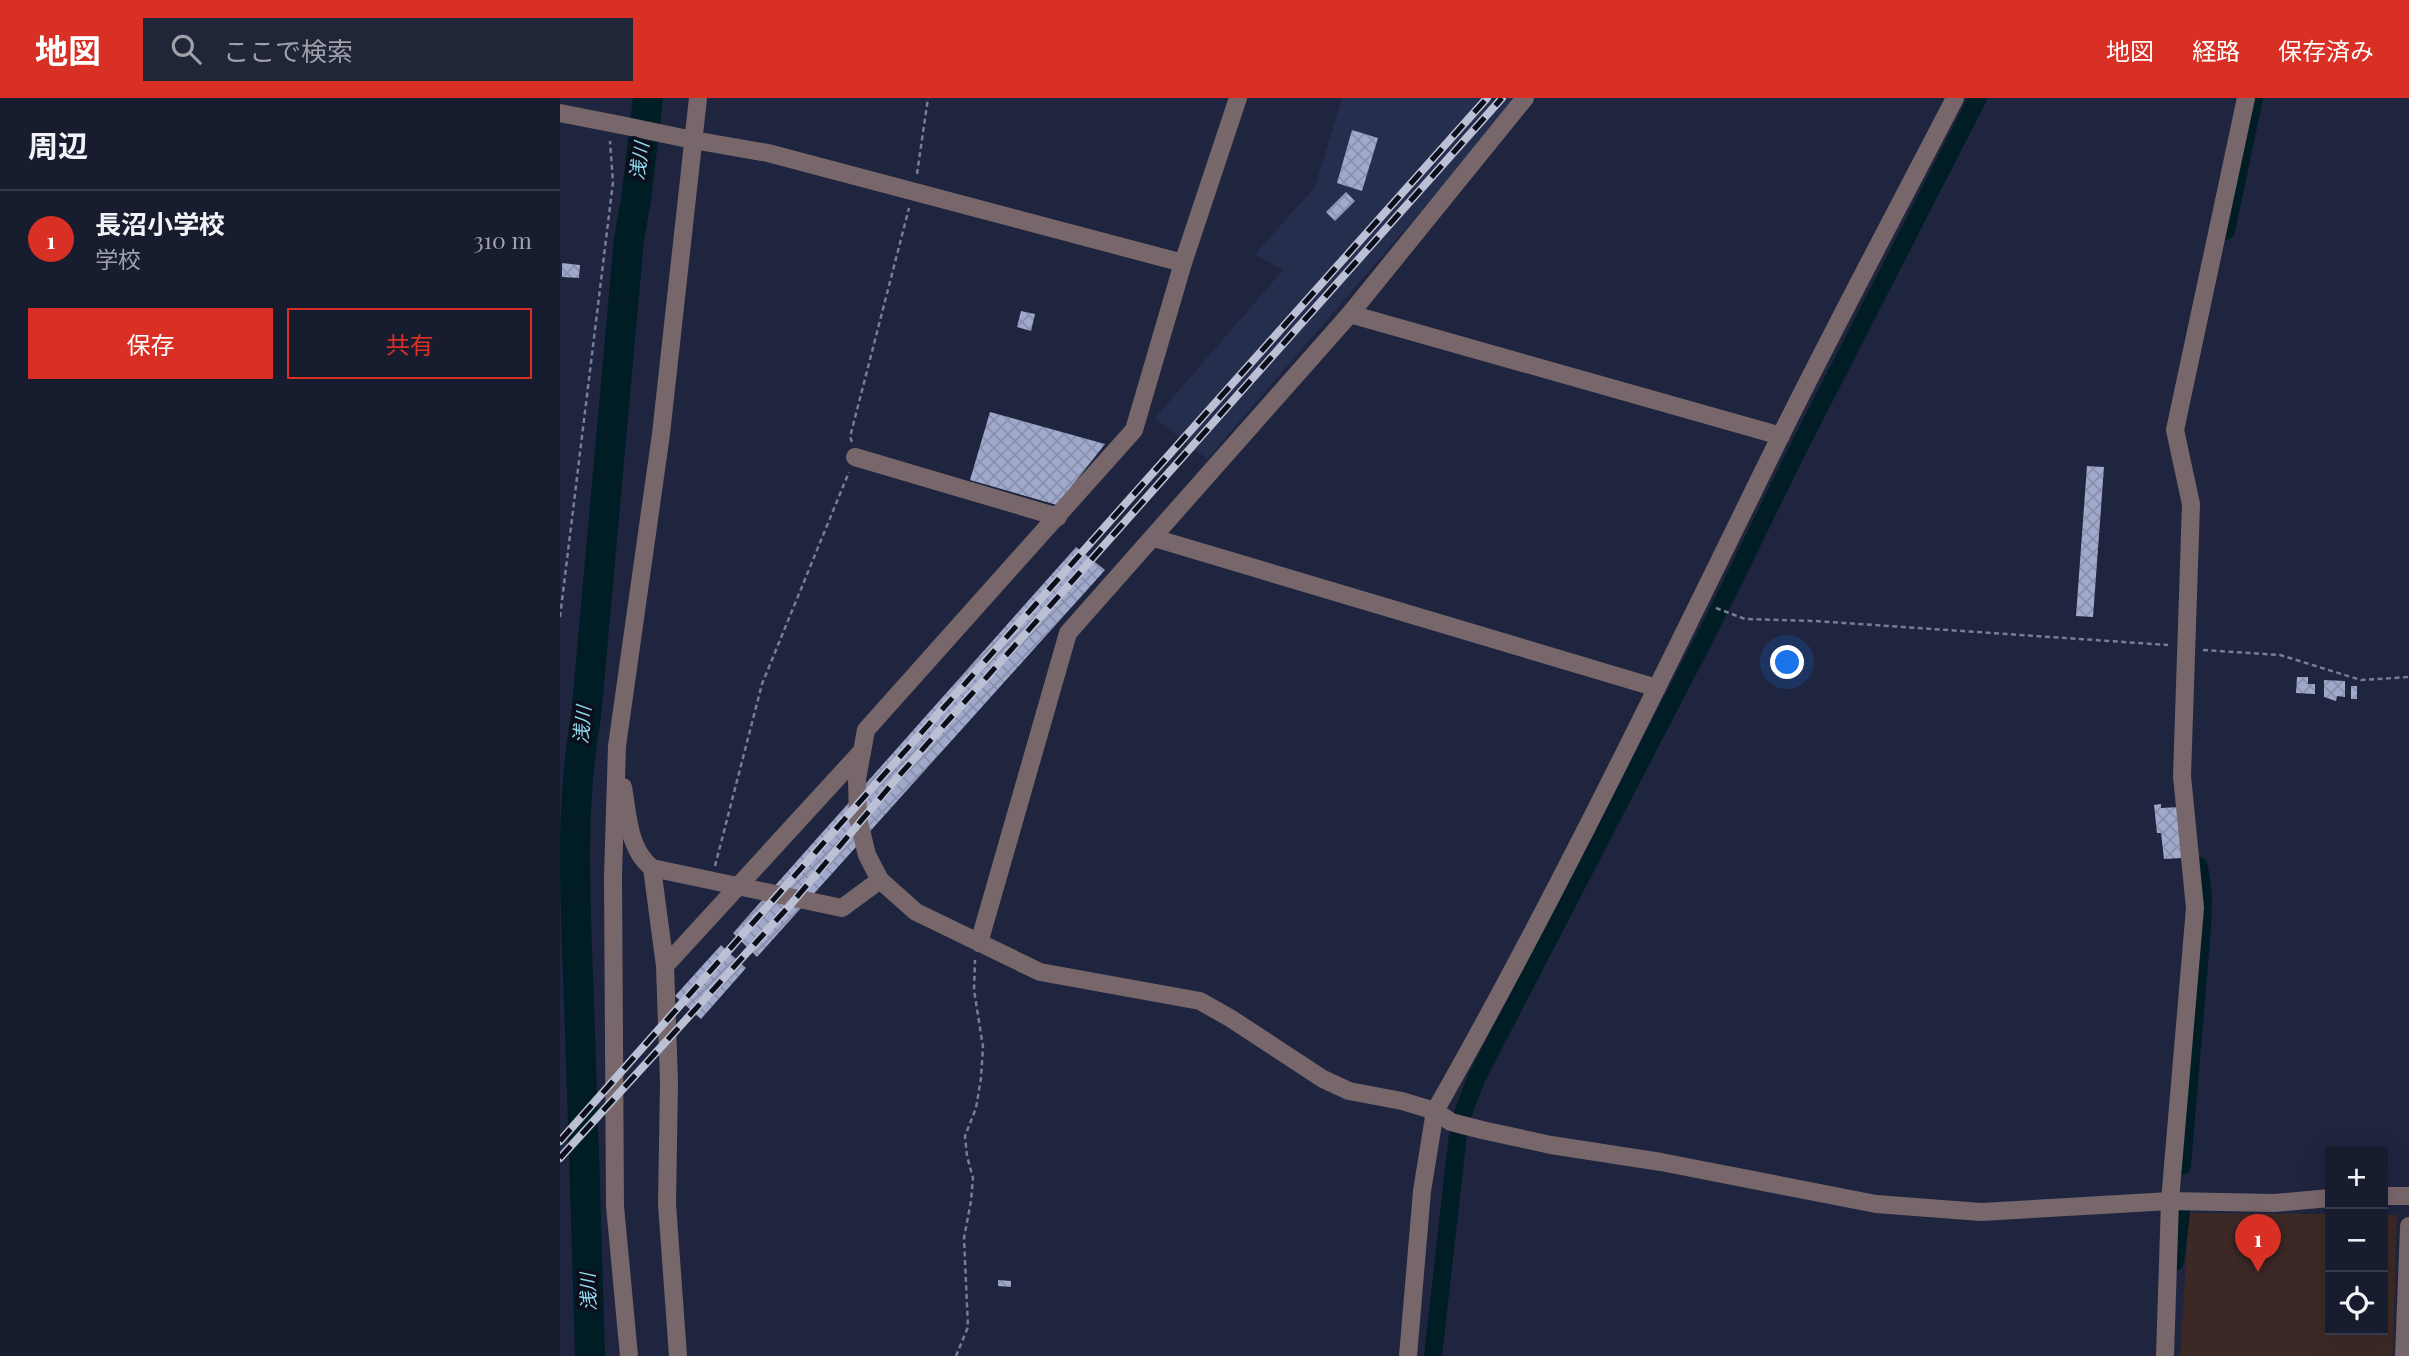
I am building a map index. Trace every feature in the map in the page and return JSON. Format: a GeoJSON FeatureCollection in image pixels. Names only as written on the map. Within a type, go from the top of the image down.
{"type":"FeatureCollection","features":[{"type":"Feature","properties":{"kind":"street"},"geometry":{"type":"LineString","coordinates":[[629,1356],[615,1206],[613,876],[617,746],[661,434],[691,139],[698,98]]}},
{"type":"Feature","properties":{"kind":"street"},"geometry":{"type":"LineString","coordinates":[[1238,98],[1183,263],[1134,430],[866,730],[857,779],[858,818],[867,855],[880,880],[916,912],[1040,972],[1200,1001],[1323,1079],[1349,1091],[1402,1101],[1435,1111],[1451,1122],[1471,1127],[1877,1204],[1981,1212],[2170,1200],[2274,1203],[2325,1198]]}},
{"type":"Feature","properties":{"kind":"street"},"geometry":{"type":"LineString","coordinates":[[979,943],[1068,633],[1350,314],[1525,98]]}},
{"type":"Feature","properties":{"kind":"street"},"geometry":{"type":"LineString","coordinates":[[1408,1356],[1422,1191],[1435,1111],[1489,1016],[1657,688],[1780,436],[1955,98]]}},
{"type":"Feature","properties":{"kind":"street"},"geometry":{"type":"LineString","coordinates":[[2165,1356],[2170,1200],[2195,908],[2182,776],[2191,505],[2175,430],[2246,98]]}},
{"type":"Feature","properties":{"kind":"street"},"geometry":{"type":"LineString","coordinates":[[560,113],[768,153],[1183,263]]}},
{"type":"Feature","properties":{"kind":"street"},"geometry":{"type":"LineString","coordinates":[[1350,314],[1780,436]]}},
{"type":"Feature","properties":{"kind":"street"},"geometry":{"type":"LineString","coordinates":[[855,457],[1058,517]]}},
{"type":"Feature","properties":{"kind":"street"},"geometry":{"type":"LineString","coordinates":[[1154,538],[1657,688]]}},
{"type":"Feature","properties":{"kind":"street"},"geometry":{"type":"LineString","coordinates":[[617,746],[631,836],[641,859],[652,868],[842,908],[880,880]]}},
{"type":"Feature","properties":{"kind":"street"},"geometry":{"type":"LineString","coordinates":[[665,966],[862,751]]}},
{"type":"Feature","properties":{"kind":"street"},"geometry":{"type":"LineString","coordinates":[[652,868],[665,966],[667,1204],[678,1356]]}},
{"type":"Feature","properties":{"kind":"street"},"geometry":{"type":"LineString","coordinates":[[2388,1196],[2409,1196]]}},
{"type":"Feature","properties":{"kind":"street"},"geometry":{"type":"LineString","coordinates":[[2404,1356],[2409,1226]]}},
{"type":"Feature","properties":{"kind":"path"},"geometry":{"type":"LineString","coordinates":[[711,879],[762,684],[855,457],[850,437],[914,191],[929,98]]}},
{"type":"Feature","properties":{"kind":"path"},"geometry":{"type":"LineString","coordinates":[[560,617],[613,182],[615,124]]}},
{"type":"Feature","properties":{"kind":"path"},"geometry":{"type":"LineString","coordinates":[[1709,606],[1745,619],[1815,621],[2186,646],[2211,652],[2280,655],[2361,680],[2409,677]]}},
{"type":"Feature","properties":{"kind":"path"},"geometry":{"type":"LineString","coordinates":[[957,1356],[968,1326],[964,1238],[973,1178],[965,1136],[976,1108],[983,1047],[974,990],[974,967],[979,943]]}},
{"type":"Feature","properties":{"kind":"shaded area"},"geometry":{"type":"Polygon","coordinates":[[[1342,98],[1518,98],[1207,459],[1155,418],[1283,270],[1255,254],[1315,187],[1342,98]]]}},
{"type":"Feature","properties":{"kind":"shaded area"},"geometry":{"type":"Polygon","coordinates":[[[2189,1213],[2325,1214],[2325,1335],[2388,1335],[2388,1215],[2397,1215],[2393,1356],[2180,1356],[2189,1213]]]}},
{"type":"Feature","properties":{"kind":"building"},"geometry":{"type":"Polygon","coordinates":[[[1352,130],[1378,138],[1362,191],[1337,183],[1352,130]]]}},
{"type":"Feature","properties":{"kind":"building"},"geometry":{"type":"Polygon","coordinates":[[[1346,192],[1355,201],[1335,221],[1326,212],[1346,192]]]}},
{"type":"Feature","properties":{"kind":"building"},"geometry":{"type":"Polygon","coordinates":[[[562,263],[580,265],[579,278],[562,277],[562,263]]]}},
{"type":"Feature","properties":{"kind":"building"},"geometry":{"type":"Polygon","coordinates":[[[1021,311],[1035,314],[1031,331],[1017,327],[1021,311]]]}},
{"type":"Feature","properties":{"kind":"building"},"geometry":{"type":"Polygon","coordinates":[[[990,412],[1105,444],[1057,505],[970,480],[990,412]]]}},
{"type":"Feature","properties":{"kind":"building"},"geometry":{"type":"Polygon","coordinates":[[[2087,466],[2104,467],[2093,617],[2076,616],[2087,466]]]}},
{"type":"Feature","properties":{"kind":"building"},"geometry":{"type":"Polygon","coordinates":[[[1076,547],[1105,570],[757,957],[733,933],[1076,547]]]}},
{"type":"Feature","properties":{"kind":"building"},"geometry":{"type":"Polygon","coordinates":[[[2297,677],[2308,677],[2308,684],[2315,684],[2315,694],[2296,693],[2297,677]]]}},
{"type":"Feature","properties":{"kind":"building"},"geometry":{"type":"Polygon","coordinates":[[[2324,680],[2345,681],[2345,697],[2337,696],[2336,701],[2324,697],[2324,680]]]}},
{"type":"Feature","properties":{"kind":"building"},"geometry":{"type":"Polygon","coordinates":[[[2351,686],[2357,686],[2357,699],[2351,699],[2351,686]]]}},
{"type":"Feature","properties":{"kind":"building"},"geometry":{"type":"Polygon","coordinates":[[[2161,804],[2161,808],[2180,807],[2182,858],[2164,859],[2161,833],[2157,833],[2154,805],[2161,804]]]}},
{"type":"Feature","properties":{"kind":"building"},"geometry":{"type":"Polygon","coordinates":[[[721,945],[746,968],[701,1019],[675,996],[721,945]]]}},
{"type":"Feature","properties":{"kind":"building"},"geometry":{"type":"Polygon","coordinates":[[[998,1280],[1011,1281],[1011,1287],[998,1286],[998,1280]]]}},
{"type":"Feature","properties":{"kind":"waterway","name":"浅川"},"geometry":{"type":"LineString","coordinates":[[590,1356],[575,896],[577,788],[586,717],[629,239],[648,98]]}},
{"type":"Feature","properties":{"kind":"waterway"},"geometry":{"type":"LineString","coordinates":[[1433,1356],[1458,1134],[1477,1077],[1713,622],[1799,447],[1978,98]]}},
{"type":"Feature","properties":{"kind":"waterway"},"geometry":{"type":"LineString","coordinates":[[2226,231],[2254,98]]}},
{"type":"Feature","properties":{"kind":"waterway"},"geometry":{"type":"LineString","coordinates":[[2182,1166],[2202,928],[2203,896],[2199,866]]}},
{"type":"Feature","properties":{"kind":"waterway"},"geometry":{"type":"LineString","coordinates":[[2175,1262],[2181,1213]]}},
{"type":"Feature","properties":{"kind":"railway"},"geometry":{"type":"LineString","coordinates":[[560,1141],[1487,98]]}},
{"type":"Feature","properties":{"kind":"railway"},"geometry":{"type":"LineString","coordinates":[[560,1158],[792,903],[897,778],[1502,98]]}},
{"type":"Feature","properties":{"kind":"place","name":"長沼小学校"},"geometry":{"type":"Point","coordinates":[2258,1272]}}]}
